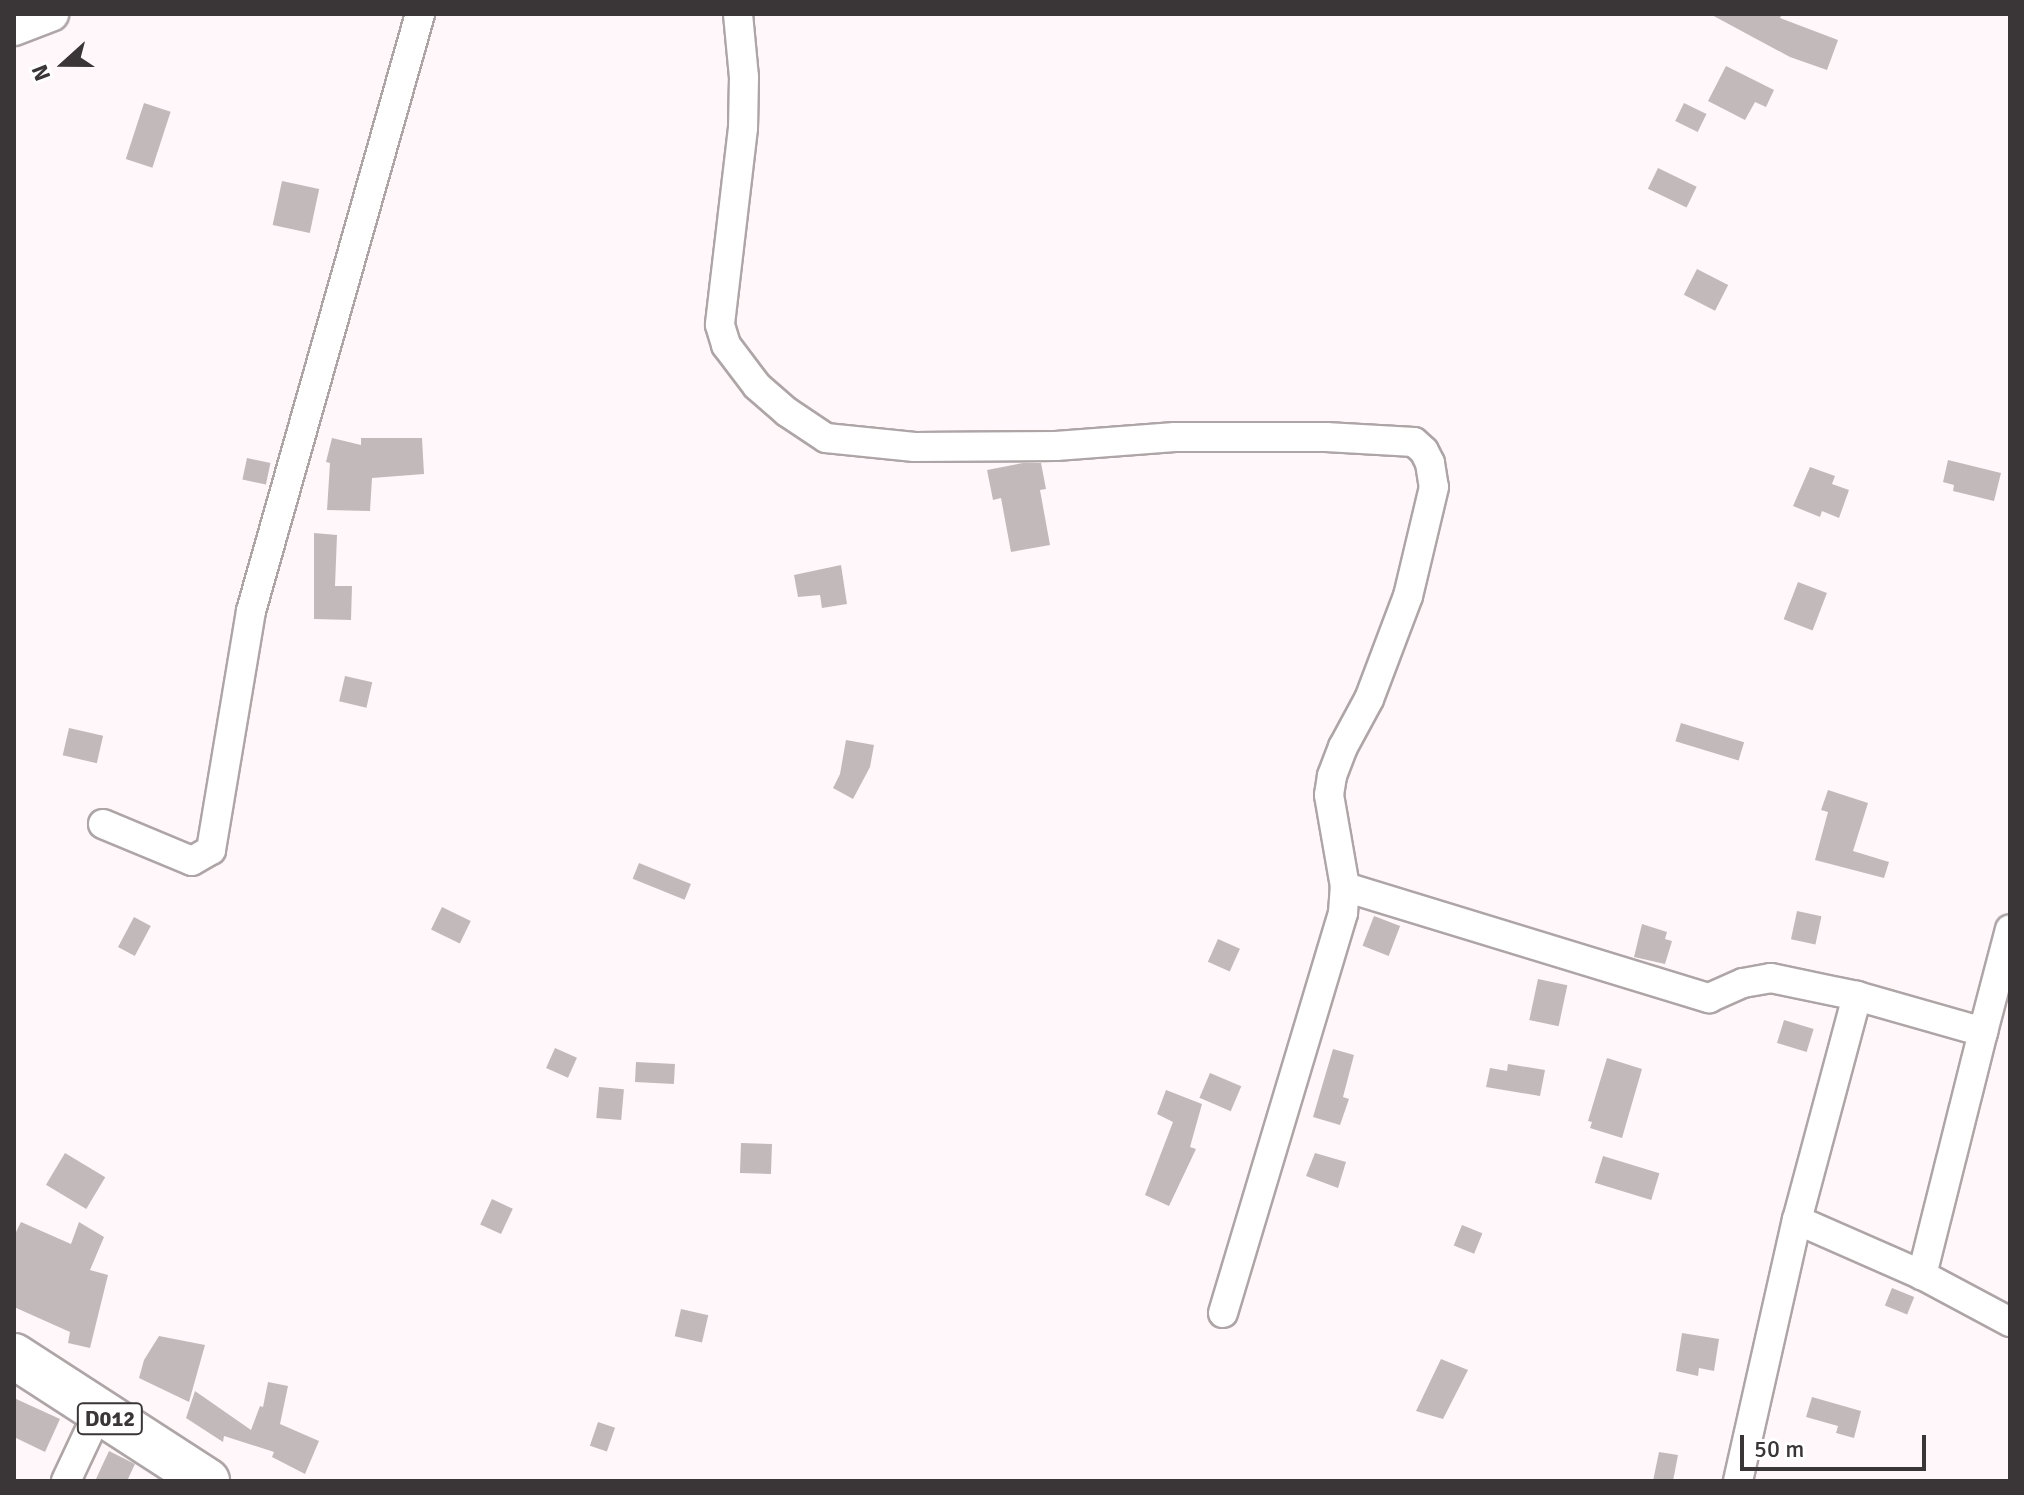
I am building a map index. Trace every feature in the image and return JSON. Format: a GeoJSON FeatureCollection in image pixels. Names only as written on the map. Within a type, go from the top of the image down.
{"type":"FeatureCollection","features":[{"type":"Feature","properties":{"kind":"main road","name":"D012"},"geometry":{"type":"LineString","coordinates":[[14,1356],[207,1481]]}},
{"type":"Feature","properties":{"kind":"street"},"geometry":{"type":"LineString","coordinates":[[14,28],[51,14]]}},
{"type":"Feature","properties":{"kind":"street"},"geometry":{"type":"LineString","coordinates":[[103,824],[192,861],[211,850],[251,611],[420,14]]}},
{"type":"Feature","properties":{"kind":"street"},"geometry":{"type":"LineString","coordinates":[[738,14],[743,128],[720,325],[726,345],[757,386],[787,412],[826,438],[931,447],[1056,446],[1175,437],[1326,437],[1414,442],[1424,451],[1430,463],[1434,487],[1408,596],[1369,699],[1343,747],[1332,776],[1329,795],[1345,887],[1343,913],[1223,1313]]}},
{"type":"Feature","properties":{"kind":"street"},"geometry":{"type":"LineString","coordinates":[[1345,887],[1709,998],[1743,983],[1771,978],[1857,996],[1983,1032]]}},
{"type":"Feature","properties":{"kind":"street"},"geometry":{"type":"LineString","coordinates":[[1922,1275],[2010,929]]}},
{"type":"Feature","properties":{"kind":"street"},"geometry":{"type":"LineString","coordinates":[[1738,1481],[1797,1220],[1857,996]]}},
{"type":"Feature","properties":{"kind":"street"},"geometry":{"type":"LineString","coordinates":[[1797,1220],[1922,1275],[2010,1322]]}},
{"type":"Feature","properties":{"kind":"street"},"geometry":{"type":"LineString","coordinates":[[66,1481],[99,1411]]}},
{"type":"Feature","properties":{"kind":"building"},"geometry":{"type":"Polygon","coordinates":[[[1710,14],[1782,14],[1780,18],[1838,40],[1827,70],[1790,57],[1710,14]]]}},
{"type":"Feature","properties":{"kind":"building"},"geometry":{"type":"Polygon","coordinates":[[[1726,66],[1774,90],[1766,107],[1755,102],[1745,120],[1708,101],[1726,66]]]}},
{"type":"Feature","properties":{"kind":"building"},"geometry":{"type":"Polygon","coordinates":[[[144,103],[171,112],[152,168],[126,159],[144,103]]]}},
{"type":"Feature","properties":{"kind":"building"},"geometry":{"type":"Polygon","coordinates":[[[1684,103],[1706,114],[1698,132],[1675,121],[1684,103]]]}},
{"type":"Feature","properties":{"kind":"building"},"geometry":{"type":"Polygon","coordinates":[[[1658,168],[1697,187],[1687,208],[1648,189],[1658,168]]]}},
{"type":"Feature","properties":{"kind":"building"},"geometry":{"type":"Polygon","coordinates":[[[282,181],[319,189],[310,233],[273,225],[282,181]]]}},
{"type":"Feature","properties":{"kind":"building"},"geometry":{"type":"Polygon","coordinates":[[[1697,269],[1728,285],[1715,311],[1684,295],[1697,269]]]}},
{"type":"Feature","properties":{"kind":"building"},"geometry":{"type":"Polygon","coordinates":[[[332,438],[361,445],[361,438],[422,438],[424,474],[372,478],[370,511],[327,510],[330,463],[326,462],[332,438]]]}},
{"type":"Feature","properties":{"kind":"building"},"geometry":{"type":"Polygon","coordinates":[[[247,458],[270,463],[266,485],[242,480],[247,458]]]}},
{"type":"Feature","properties":{"kind":"building"},"geometry":{"type":"Polygon","coordinates":[[[1948,460],[2001,473],[1994,501],[1953,491],[1954,485],[1943,482],[1948,460]]]}},
{"type":"Feature","properties":{"kind":"building"},"geometry":{"type":"Polygon","coordinates":[[[1041,463],[1046,489],[1040,490],[1050,545],[1011,552],[1001,498],[993,500],[987,470],[1041,463]]]}},
{"type":"Feature","properties":{"kind":"building"},"geometry":{"type":"Polygon","coordinates":[[[1810,467],[1835,476],[1832,484],[1849,490],[1839,518],[1822,511],[1820,517],[1793,506],[1810,467]]]}},
{"type":"Feature","properties":{"kind":"building"},"geometry":{"type":"Polygon","coordinates":[[[314,533],[337,535],[335,586],[352,586],[351,620],[314,619],[314,533]]]}},
{"type":"Feature","properties":{"kind":"building"},"geometry":{"type":"Polygon","coordinates":[[[841,565],[847,604],[822,608],[820,595],[798,597],[794,575],[841,565]]]}},
{"type":"Feature","properties":{"kind":"building"},"geometry":{"type":"Polygon","coordinates":[[[1798,582],[1827,593],[1813,630],[1784,619],[1798,582]]]}},
{"type":"Feature","properties":{"kind":"building"},"geometry":{"type":"Polygon","coordinates":[[[345,676],[372,682],[366,708],[339,701],[345,676]]]}},
{"type":"Feature","properties":{"kind":"building"},"geometry":{"type":"Polygon","coordinates":[[[1681,723],[1744,742],[1739,760],[1675,741],[1681,723]]]}},
{"type":"Feature","properties":{"kind":"building"},"geometry":{"type":"Polygon","coordinates":[[[69,728],[103,736],[97,763],[63,755],[69,728]]]}},
{"type":"Feature","properties":{"kind":"building"},"geometry":{"type":"Polygon","coordinates":[[[846,740],[874,745],[870,767],[853,799],[833,788],[840,774],[846,740]]]}},
{"type":"Feature","properties":{"kind":"building"},"geometry":{"type":"Polygon","coordinates":[[[1828,790],[1868,803],[1853,851],[1889,862],[1884,878],[1815,860],[1828,812],[1821,810],[1828,790]]]}},
{"type":"Feature","properties":{"kind":"building"},"geometry":{"type":"Polygon","coordinates":[[[639,863],[691,884],[685,900],[633,879],[639,863]]]}},
{"type":"Feature","properties":{"kind":"building"},"geometry":{"type":"Polygon","coordinates":[[[442,907],[471,921],[460,943],[431,929],[442,907]]]}},
{"type":"Feature","properties":{"kind":"building"},"geometry":{"type":"Polygon","coordinates":[[[1797,911],[1821,916],[1815,945],[1791,939],[1797,911]]]}},
{"type":"Feature","properties":{"kind":"building"},"geometry":{"type":"Polygon","coordinates":[[[1374,916],[1400,926],[1389,956],[1363,946],[1374,916]]]}},
{"type":"Feature","properties":{"kind":"building"},"geometry":{"type":"Polygon","coordinates":[[[134,917],[151,926],[135,956],[118,947],[134,917]]]}},
{"type":"Feature","properties":{"kind":"building"},"geometry":{"type":"Polygon","coordinates":[[[1642,924],[1667,932],[1665,939],[1672,941],[1665,964],[1634,957],[1642,924]]]}},
{"type":"Feature","properties":{"kind":"building"},"geometry":{"type":"Polygon","coordinates":[[[1218,939],[1240,949],[1230,972],[1208,962],[1218,939]]]}},
{"type":"Feature","properties":{"kind":"building"},"geometry":{"type":"Polygon","coordinates":[[[1538,979],[1567,985],[1559,1026],[1529,1020],[1538,979]]]}},
{"type":"Feature","properties":{"kind":"building"},"geometry":{"type":"Polygon","coordinates":[[[1784,1020],[1814,1029],[1807,1052],[1777,1043],[1784,1020]]]}},
{"type":"Feature","properties":{"kind":"building"},"geometry":{"type":"Polygon","coordinates":[[[555,1048],[577,1058],[568,1078],[546,1068],[555,1048]]]}},
{"type":"Feature","properties":{"kind":"building"},"geometry":{"type":"Polygon","coordinates":[[[1333,1049],[1354,1055],[1343,1097],[1349,1099],[1340,1125],[1313,1117],[1333,1049]]]}},
{"type":"Feature","properties":{"kind":"building"},"geometry":{"type":"Polygon","coordinates":[[[1607,1058],[1642,1069],[1622,1138],[1590,1128],[1592,1122],[1588,1121],[1607,1058]]]}},
{"type":"Feature","properties":{"kind":"building"},"geometry":{"type":"Polygon","coordinates":[[[636,1062],[675,1064],[674,1084],[635,1082],[636,1062]]]}},
{"type":"Feature","properties":{"kind":"building"},"geometry":{"type":"Polygon","coordinates":[[[1508,1064],[1545,1070],[1540,1096],[1486,1087],[1490,1068],[1507,1071],[1508,1064]]]}},
{"type":"Feature","properties":{"kind":"building"},"geometry":{"type":"Polygon","coordinates":[[[1210,1073],[1241,1086],[1231,1111],[1199,1098],[1210,1073]]]}},
{"type":"Feature","properties":{"kind":"building"},"geometry":{"type":"Polygon","coordinates":[[[599,1087],[624,1089],[621,1120],[596,1118],[599,1087]]]}},
{"type":"Feature","properties":{"kind":"building"},"geometry":{"type":"Polygon","coordinates":[[[1166,1090],[1202,1104],[1190,1147],[1196,1149],[1169,1206],[1145,1195],[1173,1122],[1157,1114],[1166,1090]]]}},
{"type":"Feature","properties":{"kind":"building"},"geometry":{"type":"Polygon","coordinates":[[[741,1143],[772,1144],[771,1174],[740,1173],[741,1143]]]}},
{"type":"Feature","properties":{"kind":"building"},"geometry":{"type":"Polygon","coordinates":[[[65,1153],[105,1177],[86,1209],[46,1185],[65,1153]]]}},
{"type":"Feature","properties":{"kind":"building"},"geometry":{"type":"Polygon","coordinates":[[[1315,1153],[1346,1162],[1338,1188],[1306,1176],[1315,1153]]]}},
{"type":"Feature","properties":{"kind":"building"},"geometry":{"type":"Polygon","coordinates":[[[1603,1156],[1659,1173],[1651,1200],[1595,1183],[1603,1156]]]}},
{"type":"Feature","properties":{"kind":"building"},"geometry":{"type":"Polygon","coordinates":[[[492,1199],[513,1209],[501,1234],[480,1224],[492,1199]]]}},
{"type":"Feature","properties":{"kind":"building"},"geometry":{"type":"Polygon","coordinates":[[[21,1222],[71,1244],[79,1222],[104,1237],[90,1270],[108,1275],[90,1348],[68,1343],[70,1332],[14,1307],[14,1236],[21,1222]]]}},
{"type":"Feature","properties":{"kind":"building"},"geometry":{"type":"Polygon","coordinates":[[[1462,1225],[1482,1233],[1474,1254],[1454,1245],[1462,1225]]]}},
{"type":"Feature","properties":{"kind":"building"},"geometry":{"type":"Polygon","coordinates":[[[1892,1288],[1914,1297],[1907,1315],[1885,1306],[1892,1288]]]}},
{"type":"Feature","properties":{"kind":"building"},"geometry":{"type":"Polygon","coordinates":[[[681,1309],[708,1315],[702,1343],[675,1336],[681,1309]]]}},
{"type":"Feature","properties":{"kind":"building"},"geometry":{"type":"Polygon","coordinates":[[[1682,1333],[1719,1339],[1714,1371],[1699,1368],[1698,1376],[1676,1371],[1682,1333]]]}},
{"type":"Feature","properties":{"kind":"building"},"geometry":{"type":"Polygon","coordinates":[[[159,1336],[205,1345],[189,1402],[139,1378],[144,1360],[159,1336]]]}},
{"type":"Feature","properties":{"kind":"building"},"geometry":{"type":"Polygon","coordinates":[[[1441,1359],[1468,1370],[1443,1419],[1416,1411],[1441,1359]]]}},
{"type":"Feature","properties":{"kind":"building"},"geometry":{"type":"Polygon","coordinates":[[[268,1382],[288,1386],[280,1424],[319,1441],[305,1474],[272,1457],[274,1452],[224,1436],[223,1442],[186,1418],[195,1391],[251,1430],[260,1406],[263,1407],[268,1382]]]}},
{"type":"Feature","properties":{"kind":"building"},"geometry":{"type":"Polygon","coordinates":[[[1812,1397],[1861,1411],[1854,1438],[1836,1433],[1838,1426],[1806,1417],[1812,1397]]]}},
{"type":"Feature","properties":{"kind":"building"},"geometry":{"type":"Polygon","coordinates":[[[14,1398],[60,1419],[45,1452],[14,1437],[14,1398]]]}},
{"type":"Feature","properties":{"kind":"building"},"geometry":{"type":"Polygon","coordinates":[[[598,1422],[615,1428],[607,1451],[590,1446],[598,1422]]]}},
{"type":"Feature","properties":{"kind":"building"},"geometry":{"type":"Polygon","coordinates":[[[109,1451],[135,1464],[127,1481],[95,1481],[109,1451]]]}},
{"type":"Feature","properties":{"kind":"building"},"geometry":{"type":"Polygon","coordinates":[[[1659,1452],[1678,1455],[1673,1481],[1653,1481],[1659,1452]]]}}]}
